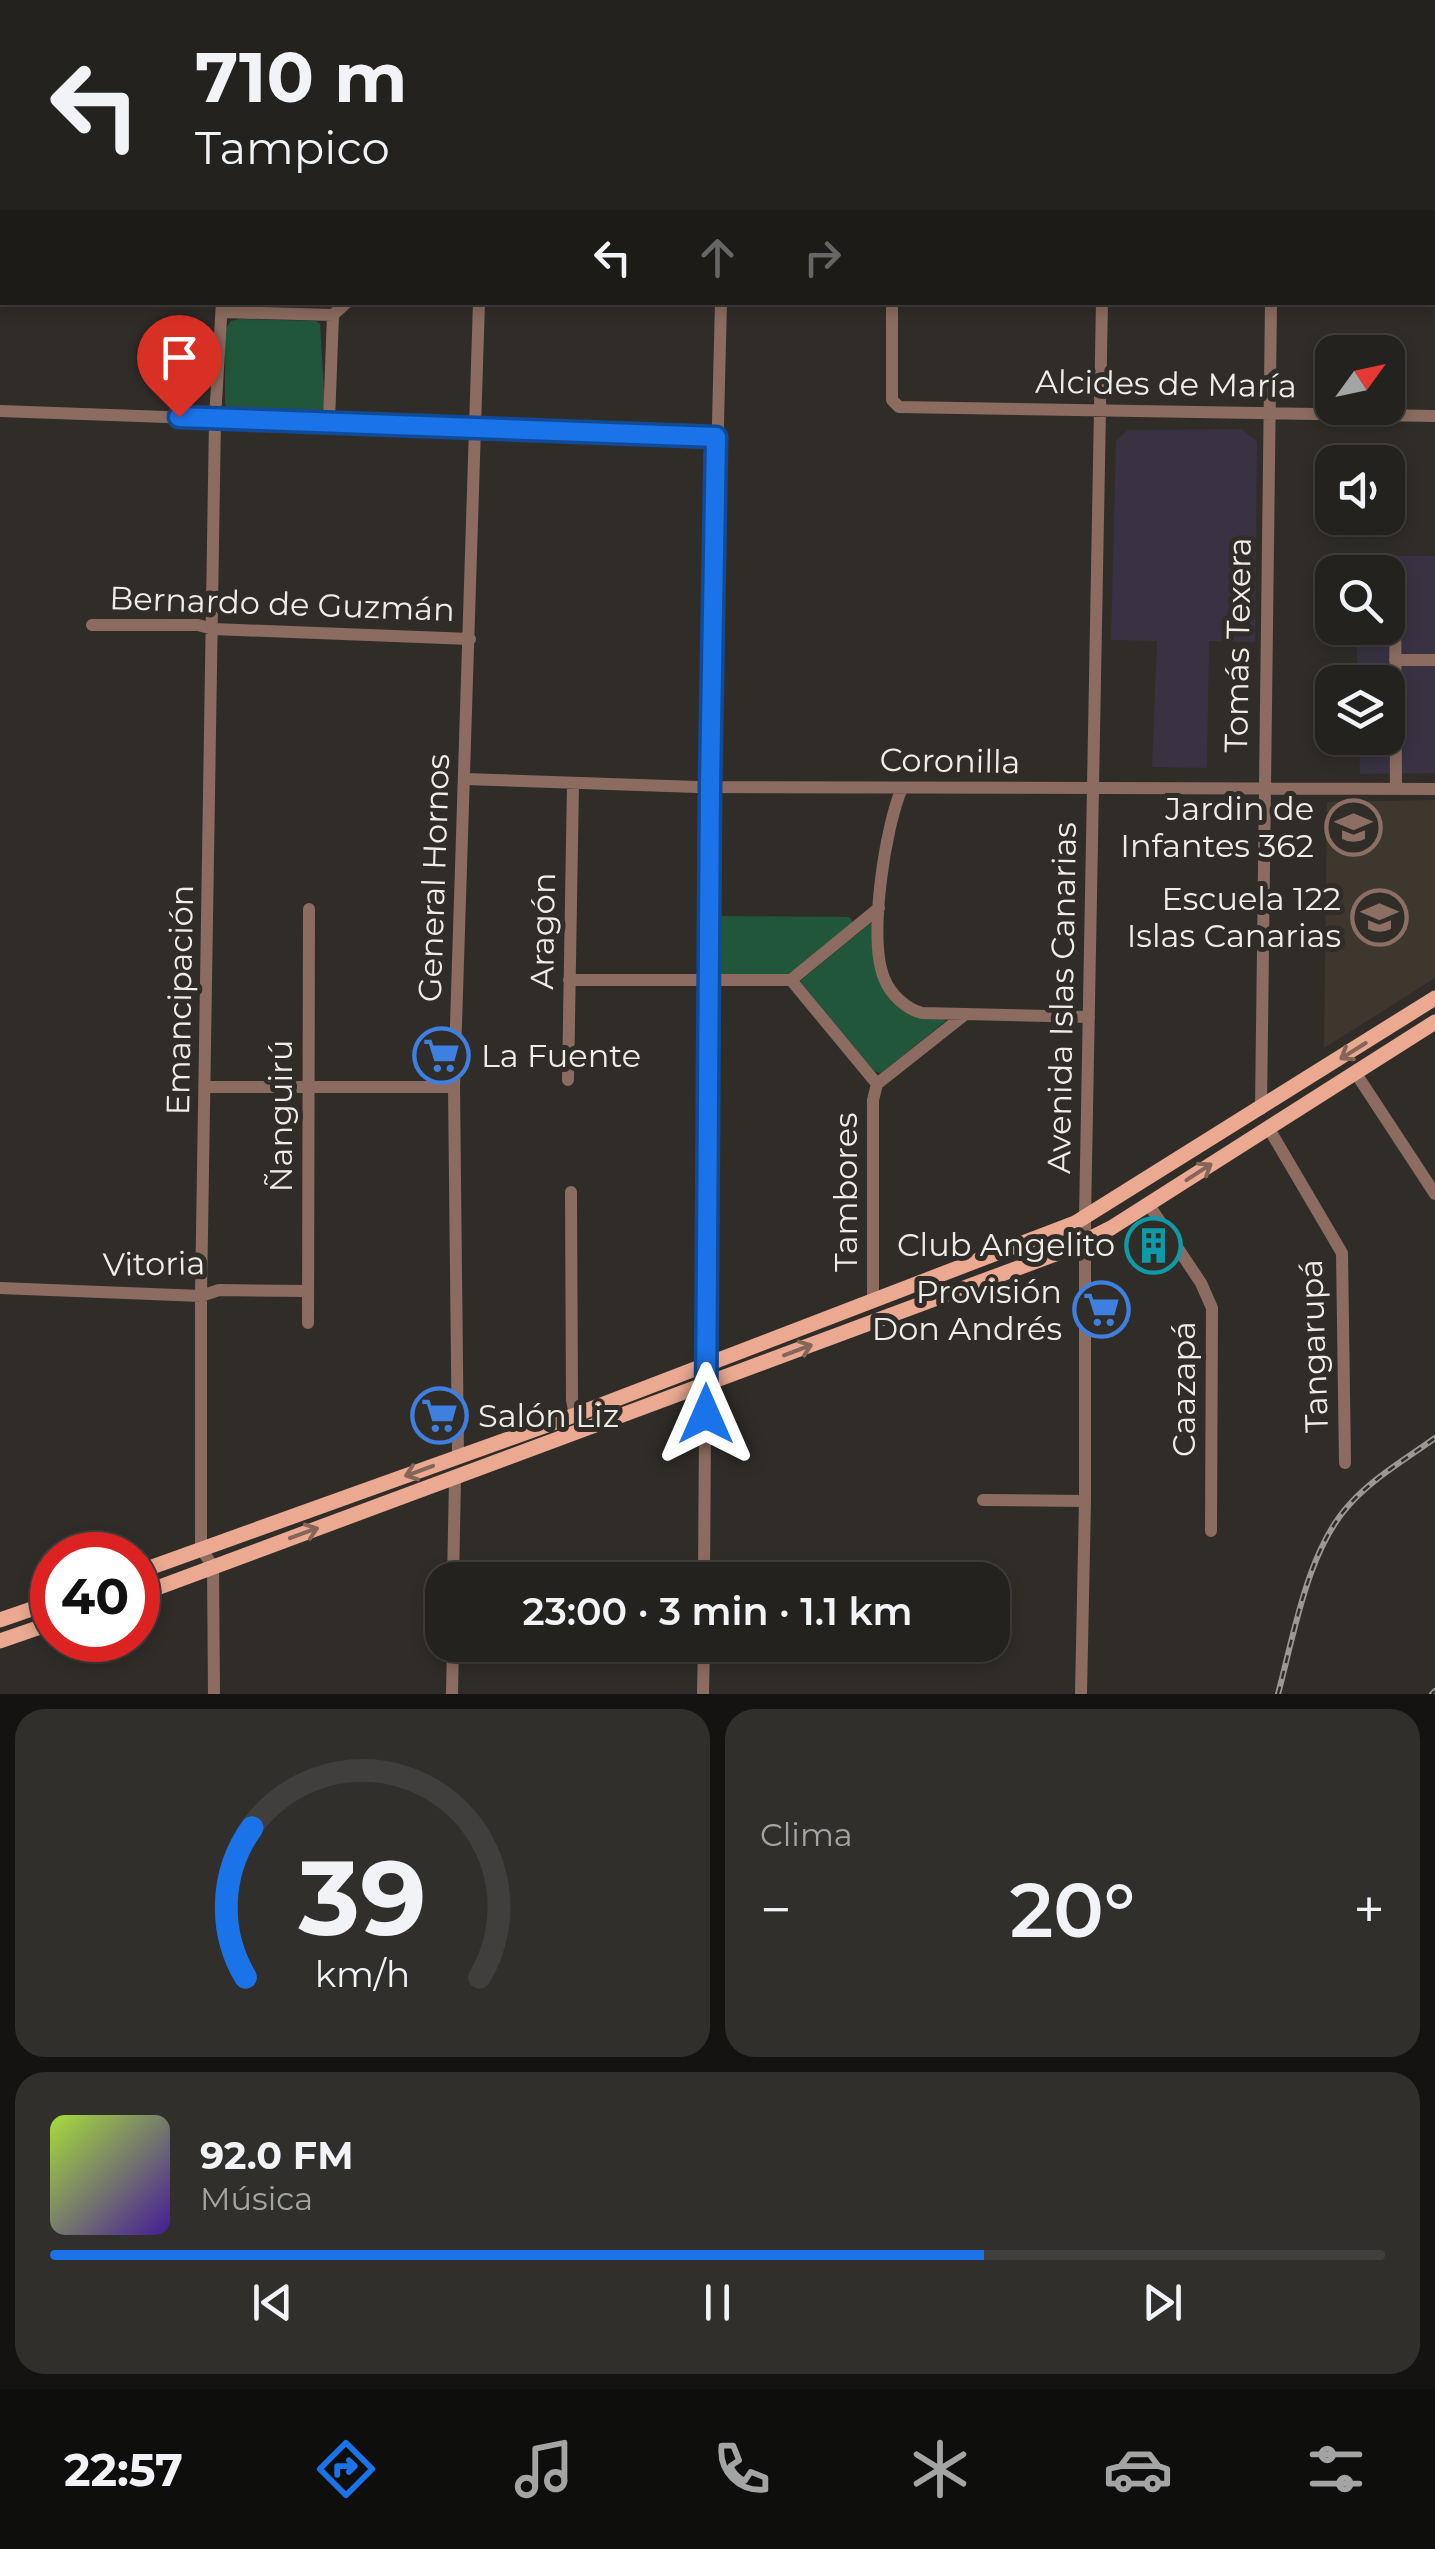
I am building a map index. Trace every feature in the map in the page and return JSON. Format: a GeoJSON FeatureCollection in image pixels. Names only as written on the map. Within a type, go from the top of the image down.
{"type":"FeatureCollection","features":[{"type":"Feature","properties":{"kind":"main road"},"geometry":{"type":"LineString","coordinates":[[160,1563],[576,1414],[1085,1218],[1435,998]]}},
{"type":"Feature","properties":{"kind":"main road"},"geometry":{"type":"LineString","coordinates":[[160,1587],[707,1386],[1086,1241],[1435,1022]]}},
{"type":"Feature","properties":{"kind":"main road"},"geometry":{"type":"LineString","coordinates":[[0,1620],[30,1610]]}},
{"type":"Feature","properties":{"kind":"main road"},"geometry":{"type":"LineString","coordinates":[[0,1641],[30,1631]]}},
{"type":"Feature","properties":{"kind":"street"},"geometry":{"type":"LineString","coordinates":[[222,307],[332,315],[344,305]]}},
{"type":"Feature","properties":{"kind":"street","name":"General Hornos"},"geometry":{"type":"LineString","coordinates":[[458,1456],[454,1086],[479,305]]}},
{"type":"Feature","properties":{"kind":"street"},"geometry":{"type":"LineString","coordinates":[[704,1562],[710,786],[721,305]]}},
{"type":"Feature","properties":{"kind":"street","name":"Alcides de María"},"geometry":{"type":"LineString","coordinates":[[892,305],[892,400],[896,406],[1435,416]]}},
{"type":"Feature","properties":{"kind":"street","name":"Avenida Islas Canarias"},"geometry":{"type":"LineString","coordinates":[[1081,1694],[1085,1218],[1102,305]]}},
{"type":"Feature","properties":{"kind":"street","name":"Tomás Texera"},"geometry":{"type":"LineString","coordinates":[[1261,1108],[1271,305]]}},
{"type":"Feature","properties":{"kind":"street","name":"Emancipación"},"geometry":{"type":"LineString","coordinates":[[200,1548],[215,418],[222,307]]}},
{"type":"Feature","properties":{"kind":"street"},"geometry":{"type":"LineString","coordinates":[[329,421],[332,315]]}},
{"type":"Feature","properties":{"kind":"street"},"geometry":{"type":"LineString","coordinates":[[0,411],[716,437]]}},
{"type":"Feature","properties":{"kind":"street","name":"Bernardo de Guzmán"},"geometry":{"type":"LineString","coordinates":[[92,624],[470,638]]}},
{"type":"Feature","properties":{"kind":"street"},"geometry":{"type":"LineString","coordinates":[[1394,645],[1396,789]]}},
{"type":"Feature","properties":{"kind":"street"},"geometry":{"type":"LineString","coordinates":[[1395,660],[1435,660]]}},
{"type":"Feature","properties":{"kind":"street","name":"Coronilla"},"geometry":{"type":"LineString","coordinates":[[465,779],[573,784],[1093,790],[1435,789]]}},
{"type":"Feature","properties":{"kind":"street","name":"Aragón"},"geometry":{"type":"LineString","coordinates":[[568,1080],[573,784]]}},
{"type":"Feature","properties":{"kind":"street"},"geometry":{"type":"LineString","coordinates":[[902,788],[887,832],[879,908],[880,964],[890,988],[910,1010],[963,1016],[1089,1017]]}},
{"type":"Feature","properties":{"kind":"street"},"geometry":{"type":"LineString","coordinates":[[569,980],[792,980],[879,908]]}},
{"type":"Feature","properties":{"kind":"street","name":"Ñanguirú"},"geometry":{"type":"LineString","coordinates":[[308,1324],[310,909]]}},
{"type":"Feature","properties":{"kind":"street"},"geometry":{"type":"LineString","coordinates":[[792,980],[877,1084],[963,1016]]}},
{"type":"Feature","properties":{"kind":"street"},"geometry":{"type":"LineString","coordinates":[[1356,1072],[1435,1194]]}},
{"type":"Feature","properties":{"kind":"street","name":"Tambores"},"geometry":{"type":"LineString","coordinates":[[872,1301],[873,1100],[877,1084]]}},
{"type":"Feature","properties":{"kind":"street"},"geometry":{"type":"LineString","coordinates":[[207,1086],[454,1086]]}},
{"type":"Feature","properties":{"kind":"street","name":"Tangarupá"},"geometry":{"type":"LineString","coordinates":[[1268,1127],[1342,1253],[1345,1463]]}},
{"type":"Feature","properties":{"kind":"street"},"geometry":{"type":"LineString","coordinates":[[571,1192],[572,1400],[576,1414]]}},
{"type":"Feature","properties":{"kind":"street","name":"Caazapá"},"geometry":{"type":"LineString","coordinates":[[1149,1205],[1210,1299],[1212,1531]]}},
{"type":"Feature","properties":{"kind":"street","name":"Vitoria"},"geometry":{"type":"LineString","coordinates":[[0,1288],[201,1296],[219,1290],[308,1291]]}},
{"type":"Feature","properties":{"kind":"street"},"geometry":{"type":"LineString","coordinates":[[454,1562],[455,1479]]}},
{"type":"Feature","properties":{"kind":"street"},"geometry":{"type":"LineString","coordinates":[[984,1500],[1085,1501]]}},
{"type":"Feature","properties":{"kind":"street"},"geometry":{"type":"LineString","coordinates":[[200,1548],[213,1567],[214,1694]]}},
{"type":"Feature","properties":{"kind":"street"},"geometry":{"type":"LineString","coordinates":[[452,1694],[453,1662]]}},
{"type":"Feature","properties":{"kind":"street"},"geometry":{"type":"LineString","coordinates":[[703,1694],[704,1662]]}},
{"type":"Feature","properties":{"kind":"shaded area"},"geometry":{"type":"Polygon","coordinates":[[[1241,429],[1257,441],[1255,642],[1209,641],[1207,768],[1152,767],[1157,641],[1111,640],[1116,441],[1128,430],[1241,429]]]}},
{"type":"Feature","properties":{"kind":"shaded area"},"geometry":{"type":"Polygon","coordinates":[[[1405,556],[1435,556],[1435,773],[1360,774],[1359,755],[1405,755],[1405,665],[1357,665],[1356,645],[1405,645],[1405,556]]]}},
{"type":"Feature","properties":{"kind":"shaded area","name":"Escuela 122 Islas Canarias"},"geometry":{"type":"Polygon","coordinates":[[[1435,800],[1435,978],[1324,1048],[1327,802],[1435,800]]]}},
{"type":"Feature","properties":{"kind":"green space"},"geometry":{"type":"Polygon","coordinates":[[[231,321],[320,324],[325,408],[316,417],[229,412],[225,404],[225,330],[231,321]]]}},
{"type":"Feature","properties":{"kind":"green space"},"geometry":{"type":"Polygon","coordinates":[[[715,916],[849,917],[854,924],[789,974],[722,974],[713,972],[715,916]]]}},
{"type":"Feature","properties":{"kind":"green space"},"geometry":{"type":"Polygon","coordinates":[[[872,922],[883,987],[905,1007],[946,1021],[881,1073],[874,1071],[800,981],[872,922]]]}},
{"type":"Feature","properties":{"kind":"railway"},"geometry":{"type":"LineString","coordinates":[[1278,1694],[1312,1569],[1335,1524],[1368,1486],[1435,1438]]}},
{"type":"Feature","properties":{"kind":"railway"},"geometry":{"type":"LineString","coordinates":[[1432,1694],[1435,1691]]}},
{"type":"Feature","properties":{"kind":"place","name":"Jardin de Infantes 362"},"geometry":{"type":"Point","coordinates":[1353,827]}},
{"type":"Feature","properties":{"kind":"place","name":"Escuela 122 Islas Canarias"},"geometry":{"type":"Point","coordinates":[1380,917]}},
{"type":"Feature","properties":{"kind":"place","name":"La Fuente"},"geometry":{"type":"Point","coordinates":[442,1056]}},
{"type":"Feature","properties":{"kind":"place","name":"Club Angelito"},"geometry":{"type":"Point","coordinates":[1154,1245]}},
{"type":"Feature","properties":{"kind":"place","name":"Provisión Don Andrés"},"geometry":{"type":"Point","coordinates":[1101,1310]}},
{"type":"Feature","properties":{"kind":"place","name":"Salón Liz"},"geometry":{"type":"Point","coordinates":[439,1416]}},
{"type":"Feature","properties":{"kind":"route"},"geometry":{"type":"LineString","coordinates":[[179,417],[716,437],[706,1414]]}}]}
